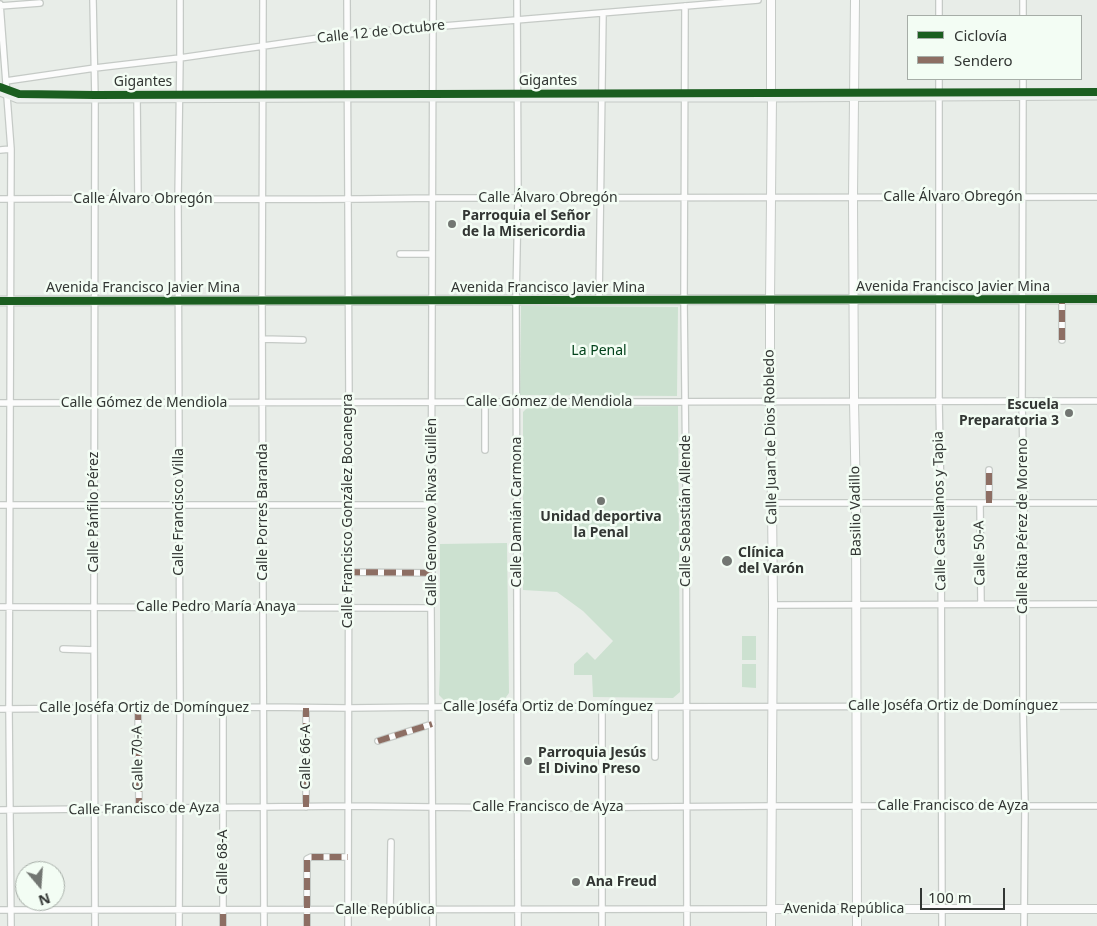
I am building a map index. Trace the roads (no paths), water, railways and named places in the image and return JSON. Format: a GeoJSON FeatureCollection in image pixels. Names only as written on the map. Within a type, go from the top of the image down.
{"type":"FeatureCollection","features":[{"type":"Feature","properties":{"kind":"main road"},"geometry":{"type":"LineString","coordinates":[[5,95],[18,98],[137,96],[180,98],[1097,95]]}},
{"type":"Feature","properties":{"kind":"main road","name":"Avenida Francisco Javier Mina"},"geometry":{"type":"LineString","coordinates":[[0,301],[1097,299]]}},
{"type":"Feature","properties":{"kind":"street","name":"Calle Pánfilo Pérez"},"geometry":{"type":"LineString","coordinates":[[94,0],[94,810],[96,926]]}},
{"type":"Feature","properties":{"kind":"street","name":"Calle Francisco Villa"},"geometry":{"type":"LineString","coordinates":[[179,926],[178,200],[180,0]]}},
{"type":"Feature","properties":{"kind":"street","name":"Calle Porres Baranda"},"geometry":{"type":"LineString","coordinates":[[263,0],[264,926]]}},
{"type":"Feature","properties":{"kind":"street","name":"Calle Francisco González Bocanegra"},"geometry":{"type":"LineString","coordinates":[[347,0],[349,402],[348,926]]}},
{"type":"Feature","properties":{"kind":"street","name":"Calle Genovevo Rivas Guillén"},"geometry":{"type":"LineString","coordinates":[[433,0],[431,608],[433,926]]}},
{"type":"Feature","properties":{"kind":"street","name":"Calle Damián Carmona"},"geometry":{"type":"LineString","coordinates":[[517,0],[518,926]]}},
{"type":"Feature","properties":{"kind":"street","name":"Calle 12 de Octubre"},"geometry":{"type":"LineString","coordinates":[[6,81],[347,34],[758,0]]}},
{"type":"Feature","properties":{"kind":"street","name":"Calle Juan de Dios Robledo"},"geometry":{"type":"LineString","coordinates":[[771,0],[770,401],[773,605],[771,926]]}},
{"type":"Feature","properties":{"kind":"street","name":"Basilio Vadillo"},"geometry":{"type":"LineString","coordinates":[[855,0],[854,401],[857,605],[857,926]]}},
{"type":"Feature","properties":{"kind":"street"},"geometry":{"type":"LineString","coordinates":[[939,0],[939,15]]}},
{"type":"Feature","properties":{"kind":"street"},"geometry":{"type":"LineString","coordinates":[[1023,0],[1023,15]]}},
{"type":"Feature","properties":{"kind":"street"},"geometry":{"type":"LineString","coordinates":[[11,926],[9,709],[10,149],[0,5],[40,4]]}},
{"type":"Feature","properties":{"kind":"street","name":"Calle Sebastián Allende"},"geometry":{"type":"LineString","coordinates":[[685,6],[684,300],[687,926]]}},
{"type":"Feature","properties":{"kind":"street"},"geometry":{"type":"LineString","coordinates":[[600,300],[603,13]]}},
{"type":"Feature","properties":{"kind":"street","name":"Calle Castellanos y Tapia"},"geometry":{"type":"LineString","coordinates":[[939,80],[942,926]]}},
{"type":"Feature","properties":{"kind":"street","name":"Calle Rita Pérez de Moreno"},"geometry":{"type":"LineString","coordinates":[[1023,80],[1024,926]]}},
{"type":"Feature","properties":{"kind":"street"},"geometry":{"type":"LineString","coordinates":[[137,96],[138,200]]}},
{"type":"Feature","properties":{"kind":"street"},"geometry":{"type":"LineString","coordinates":[[0,150],[10,149]]}},
{"type":"Feature","properties":{"kind":"street","name":"Calle Álvaro Obregón"},"geometry":{"type":"LineString","coordinates":[[0,199],[348,200],[432,198],[1097,197]]}},
{"type":"Feature","properties":{"kind":"street"},"geometry":{"type":"LineString","coordinates":[[400,254],[432,254]]}},
{"type":"Feature","properties":{"kind":"street"},"geometry":{"type":"LineString","coordinates":[[1062,299],[1062,340]]}},
{"type":"Feature","properties":{"kind":"street"},"geometry":{"type":"LineString","coordinates":[[262,339],[303,340]]}},
{"type":"Feature","properties":{"kind":"street","name":"Calle Gómez de Mendiola"},"geometry":{"type":"LineString","coordinates":[[0,403],[1097,401]]}},
{"type":"Feature","properties":{"kind":"street"},"geometry":{"type":"LineString","coordinates":[[485,402],[486,450]]}},
{"type":"Feature","properties":{"kind":"street"},"geometry":{"type":"LineString","coordinates":[[989,470],[989,503]]}},
{"type":"Feature","properties":{"kind":"street"},"geometry":{"type":"LineString","coordinates":[[772,503],[1097,503]]}},
{"type":"Feature","properties":{"kind":"street","name":"Calle 50-A"},"geometry":{"type":"LineString","coordinates":[[980,503],[981,604]]}},
{"type":"Feature","properties":{"kind":"street"},"geometry":{"type":"LineString","coordinates":[[0,505],[432,505]]}},
{"type":"Feature","properties":{"kind":"street"},"geometry":{"type":"LineString","coordinates":[[348,572],[432,573]]}},
{"type":"Feature","properties":{"kind":"street"},"geometry":{"type":"LineString","coordinates":[[773,605],[1097,604]]}},
{"type":"Feature","properties":{"kind":"street","name":"Calle Pedro María Anaya"},"geometry":{"type":"LineString","coordinates":[[0,607],[431,608]]}},
{"type":"Feature","properties":{"kind":"street"},"geometry":{"type":"LineString","coordinates":[[64,649],[94,650]]}},
{"type":"Feature","properties":{"kind":"street","name":"Calle Joséfa Ortiz de Domínguez"},"geometry":{"type":"LineString","coordinates":[[0,709],[517,706],[602,708],[1097,706]]}},
{"type":"Feature","properties":{"kind":"street"},"geometry":{"type":"LineString","coordinates":[[655,707],[655,757]]}},
{"type":"Feature","properties":{"kind":"street","name":"Calle 70-A"},"geometry":{"type":"LineString","coordinates":[[138,708],[139,808]]}},
{"type":"Feature","properties":{"kind":"street","name":"Calle 68-A"},"geometry":{"type":"LineString","coordinates":[[223,708],[223,926]]}},
{"type":"Feature","properties":{"kind":"street","name":"Calle 66-A"},"geometry":{"type":"LineString","coordinates":[[306,708],[306,807]]}},
{"type":"Feature","properties":{"kind":"street"},"geometry":{"type":"LineString","coordinates":[[602,708],[602,926]]}},
{"type":"Feature","properties":{"kind":"street"},"geometry":{"type":"LineString","coordinates":[[378,741],[432,724]]}},
{"type":"Feature","properties":{"kind":"street","name":"Calle Francisco de Ayza"},"geometry":{"type":"LineString","coordinates":[[0,810],[348,806],[602,808],[1097,806]]}},
{"type":"Feature","properties":{"kind":"street"},"geometry":{"type":"LineString","coordinates":[[390,910],[391,842]]}},
{"type":"Feature","properties":{"kind":"street"},"geometry":{"type":"LineString","coordinates":[[307,926],[308,859],[348,857]]}},
{"type":"Feature","properties":{"kind":"street","name":"Avenida República"},"geometry":{"type":"LineString","coordinates":[[770,909],[1097,909]]}},
{"type":"Feature","properties":{"kind":"street","name":"Calle República"},"geometry":{"type":"LineString","coordinates":[[0,910],[770,909]]}},
{"type":"Feature","properties":{"kind":"place","name":"Parroquia el Señor de la Misericordia"},"geometry":{"type":"Point","coordinates":[452,224]}},
{"type":"Feature","properties":{"kind":"place","name":"Escuela Preparatoria 3"},"geometry":{"type":"Point","coordinates":[1069,413]}},
{"type":"Feature","properties":{"kind":"place","name":"Unidad deportiva la Penal"},"geometry":{"type":"Point","coordinates":[601,501]}},
{"type":"Feature","properties":{"kind":"place","name":"Clínica del Varón"},"geometry":{"type":"Point","coordinates":[727,561]}},
{"type":"Feature","properties":{"kind":"place","name":"Parroquia Jesús El Divino Preso"},"geometry":{"type":"Point","coordinates":[528,761]}},
{"type":"Feature","properties":{"kind":"place","name":"Ana Freud"},"geometry":{"type":"Point","coordinates":[576,882]}},
{"type":"Feature","properties":{"kind":"park label","name":"La Penal"},"geometry":{"type":"Point","coordinates":[599,351]}}]}
